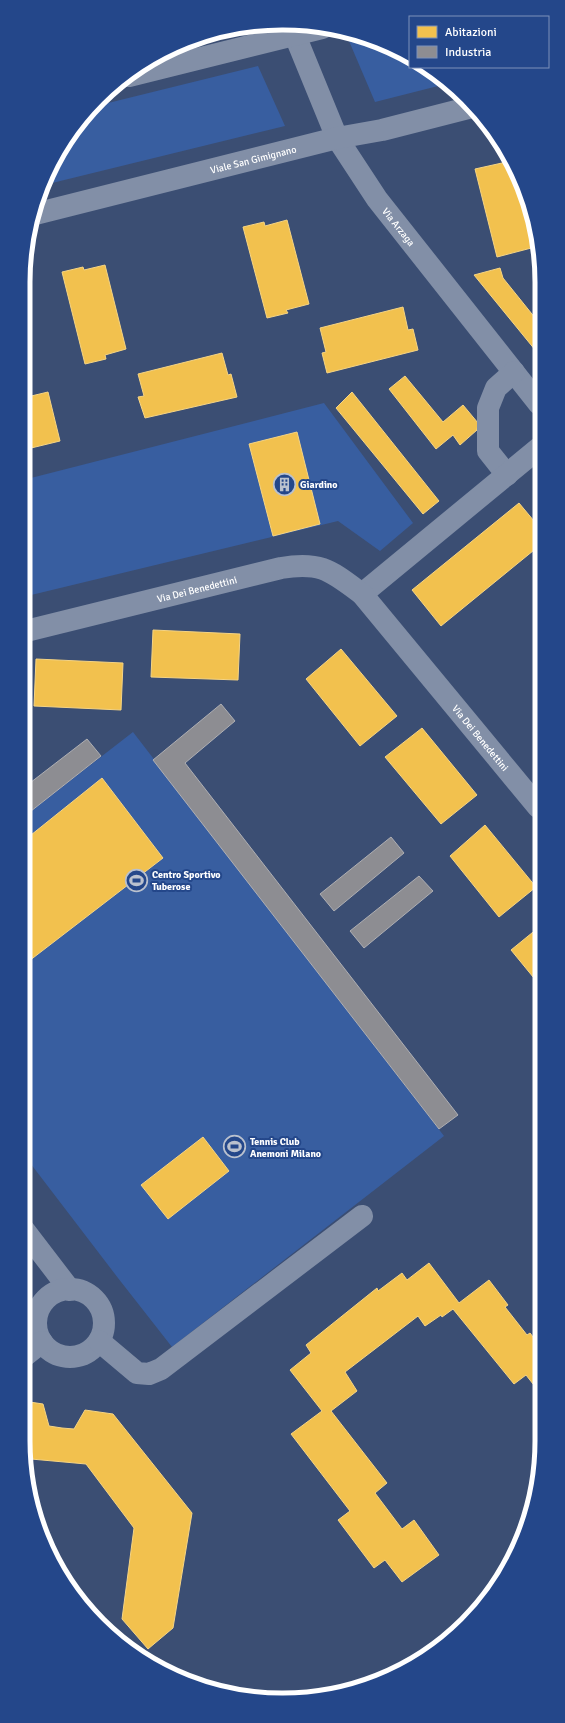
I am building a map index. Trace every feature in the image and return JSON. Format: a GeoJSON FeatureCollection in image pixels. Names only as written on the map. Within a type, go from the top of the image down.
{"type":"FeatureCollection","features":[{"type":"Feature","properties":{"kind":"street"},"geometry":{"type":"LineString","coordinates":[[144,72],[293,31]]}},
{"type":"Feature","properties":{"kind":"street","name":"Via Arzaga"},"geometry":{"type":"LineString","coordinates":[[293,31],[337,138],[377,199],[535,399]]}},
{"type":"Feature","properties":{"kind":"street","name":"Viale San Gimignano"},"geometry":{"type":"LineString","coordinates":[[40,213],[337,138],[382,130],[466,109]]}},
{"type":"Feature","properties":{"kind":"street"},"geometry":{"type":"LineString","coordinates":[[507,475],[488,451],[488,408],[496,388],[514,372]]}},
{"type":"Feature","properties":{"kind":"street"},"geometry":{"type":"LineString","coordinates":[[362,594],[535,451]]}},
{"type":"Feature","properties":{"kind":"street","name":"Via Dei Benedettini"},"geometry":{"type":"LineString","coordinates":[[30,630],[298,565],[314,565],[331,571],[362,594],[535,803]]}},
{"type":"Feature","properties":{"kind":"street"},"geometry":{"type":"LineString","coordinates":[[99,1341],[138,1373],[149,1374],[161,1369],[362,1216]]}},
{"type":"Feature","properties":{"kind":"street"},"geometry":{"type":"LineString","coordinates":[[30,1238],[70,1290]]}},
{"type":"Feature","properties":{"kind":"street"},"geometry":{"type":"LineString","coordinates":[[70,1290],[79,1291],[90,1296],[101,1309],[104,1326],[99,1341],[86,1353],[70,1357],[55,1353],[42,1342],[36,1327],[38,1314],[41,1307],[46,1300],[56,1293],[70,1290]]}},
{"type":"Feature","properties":{"kind":"street"},"geometry":{"type":"LineString","coordinates":[[30,1351],[42,1342]]}},
{"type":"Feature","properties":{"kind":"shaded area"},"geometry":{"type":"Polygon","coordinates":[[[353,40],[364,43],[394,56],[409,64],[409,68],[415,68],[440,85],[375,102],[349,41],[353,40]]]}},
{"type":"Feature","properties":{"kind":"shaded area"},"geometry":{"type":"Polygon","coordinates":[[[258,66],[285,126],[50,183],[73,142],[82,129],[104,104],[258,66]]]}},
{"type":"Feature","properties":{"kind":"shaded area"},"geometry":{"type":"Polygon","coordinates":[[[324,403],[413,523],[380,551],[338,521],[30,595],[30,478],[324,403]]]}},
{"type":"Feature","properties":{"kind":"shaded area"},"geometry":{"type":"Polygon","coordinates":[[[133,732],[444,1136],[172,1347],[30,1163],[30,812],[133,732]]]}},
{"type":"Feature","properties":{"kind":"building: Abitazioni"},"geometry":{"type":"Polygon","coordinates":[[[504,162],[522,201],[533,248],[497,257],[475,169],[504,162]]]}},
{"type":"Feature","properties":{"kind":"building: Abitazioni"},"geometry":{"type":"Polygon","coordinates":[[[287,220],[309,304],[286,310],[288,313],[267,318],[243,227],[264,222],[265,226],[287,220]]]}},
{"type":"Feature","properties":{"kind":"building: Abitazioni"},"geometry":{"type":"Polygon","coordinates":[[[105,265],[126,349],[105,355],[106,359],[85,364],[62,272],[83,267],[84,270],[105,265]]]}},
{"type":"Feature","properties":{"kind":"building: Abitazioni"},"geometry":{"type":"Polygon","coordinates":[[[500,268],[503,278],[535,318],[535,350],[474,275],[500,268]]]}},
{"type":"Feature","properties":{"kind":"building: Abitazioni"},"geometry":{"type":"Polygon","coordinates":[[[403,307],[408,330],[413,329],[418,350],[327,373],[322,353],[326,352],[320,328],[403,307]]]}},
{"type":"Feature","properties":{"kind":"building: Abitazioni"},"geometry":{"type":"Polygon","coordinates":[[[222,353],[228,375],[231,374],[237,397],[145,418],[138,397],[144,396],[138,374],[222,353]]]}},
{"type":"Feature","properties":{"kind":"building: Abitazioni"},"geometry":{"type":"Polygon","coordinates":[[[405,376],[443,422],[463,405],[478,423],[477,430],[460,445],[453,435],[436,449],[389,389],[405,376]]]}},
{"type":"Feature","properties":{"kind":"building: Abitazioni"},"geometry":{"type":"Polygon","coordinates":[[[48,392],[60,441],[30,448],[30,396],[48,392]]]}},
{"type":"Feature","properties":{"kind":"building: Abitazioni"},"geometry":{"type":"Polygon","coordinates":[[[352,392],[439,501],[423,514],[336,408],[352,392]]]}},
{"type":"Feature","properties":{"kind":"building: Abitazioni","name":"Giardino"},"geometry":{"type":"Polygon","coordinates":[[[297,432],[320,524],[273,536],[249,444],[297,432]]]}},
{"type":"Feature","properties":{"kind":"building: Abitazioni"},"geometry":{"type":"Polygon","coordinates":[[[519,503],[535,522],[535,549],[441,626],[412,590],[519,503]]]}},
{"type":"Feature","properties":{"kind":"building: Abitazioni"},"geometry":{"type":"Polygon","coordinates":[[[153,630],[240,634],[238,680],[151,677],[153,630]]]}},
{"type":"Feature","properties":{"kind":"building: Abitazioni"},"geometry":{"type":"Polygon","coordinates":[[[341,649],[397,716],[360,746],[306,679],[341,649]]]}},
{"type":"Feature","properties":{"kind":"building: Abitazioni"},"geometry":{"type":"Polygon","coordinates":[[[36,659],[123,663],[121,710],[34,706],[36,659]]]}},
{"type":"Feature","properties":{"kind":"building: Abitazioni"},"geometry":{"type":"Polygon","coordinates":[[[422,728],[477,795],[441,824],[385,757],[422,728]]]}},
{"type":"Feature","properties":{"kind":"building: Abitazioni"},"geometry":{"type":"Polygon","coordinates":[[[102,778],[163,858],[30,960],[30,836],[102,778]]]}},
{"type":"Feature","properties":{"kind":"building: Abitazioni"},"geometry":{"type":"Polygon","coordinates":[[[485,825],[535,886],[535,888],[499,917],[450,856],[485,825]]]}},
{"type":"Feature","properties":{"kind":"building: Abitazioni"},"geometry":{"type":"Polygon","coordinates":[[[535,930],[535,979],[511,950],[535,930]]]}},
{"type":"Feature","properties":{"kind":"building: Abitazioni"},"geometry":{"type":"Polygon","coordinates":[[[203,1137],[229,1171],[168,1219],[141,1185],[203,1137]]]}},
{"type":"Feature","properties":{"kind":"building: Abitazioni"},"geometry":{"type":"Polygon","coordinates":[[[429,1263],[459,1303],[489,1280],[508,1305],[505,1307],[527,1335],[530,1333],[535,1339],[535,1386],[526,1375],[514,1384],[453,1309],[425,1326],[418,1316],[345,1372],[357,1391],[331,1411],[387,1483],[375,1493],[402,1529],[414,1520],[439,1555],[402,1582],[385,1560],[374,1568],[338,1520],[350,1511],[291,1434],[322,1411],[290,1370],[311,1353],[306,1345],[377,1288],[378,1291],[402,1273],[407,1280],[429,1263]]]}},
{"type":"Feature","properties":{"kind":"building: Abitazioni"},"geometry":{"type":"Polygon","coordinates":[[[30,1402],[43,1404],[49,1426],[62,1428],[74,1429],[85,1410],[113,1414],[192,1513],[173,1628],[148,1649],[122,1619],[134,1528],[86,1464],[31,1459],[30,1402]]]}},
{"type":"Feature","properties":{"kind":"building: Industria"},"geometry":{"type":"Polygon","coordinates":[[[221,704],[235,721],[185,763],[458,1115],[439,1129],[153,760],[221,704]]]}},
{"type":"Feature","properties":{"kind":"building: Industria"},"geometry":{"type":"Polygon","coordinates":[[[87,739],[101,756],[30,812],[30,783],[87,739]]]}},
{"type":"Feature","properties":{"kind":"building: Industria"},"geometry":{"type":"Polygon","coordinates":[[[391,837],[404,853],[334,911],[320,894],[391,837]]]}},
{"type":"Feature","properties":{"kind":"building: Industria"},"geometry":{"type":"Polygon","coordinates":[[[419,876],[433,891],[364,948],[350,931],[419,876]]]}},
{"type":"Feature","properties":{"kind":"place","name":"Giardino"},"geometry":{"type":"Point","coordinates":[285,484]}},
{"type":"Feature","properties":{"kind":"place","name":"Centro Sportivo Tuberose"},"geometry":{"type":"Point","coordinates":[136,880]}},
{"type":"Feature","properties":{"kind":"place","name":"Tennis Club Anemoni Milano"},"geometry":{"type":"Point","coordinates":[234,1147]}}]}
